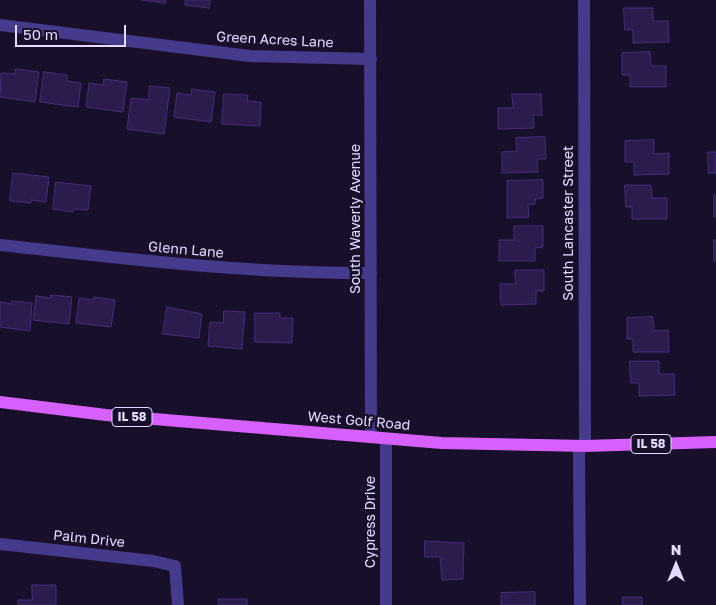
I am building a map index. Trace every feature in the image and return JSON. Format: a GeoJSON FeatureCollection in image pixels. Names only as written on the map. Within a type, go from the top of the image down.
{"type":"FeatureCollection","features":[{"type":"Feature","properties":{"kind":"main road","name":"West Golf Road"},"geometry":{"type":"LineString","coordinates":[[0,402],[106,415],[386,439],[582,446],[716,442]]}},
{"type":"Feature","properties":{"kind":"street","name":"South Waverly Avenue"},"geometry":{"type":"LineString","coordinates":[[370,0],[370,437]]}},
{"type":"Feature","properties":{"kind":"street","name":"South Lancaster Street"},"geometry":{"type":"LineString","coordinates":[[580,605],[584,0]]}},
{"type":"Feature","properties":{"kind":"street","name":"Green Acres Lane"},"geometry":{"type":"LineString","coordinates":[[0,25],[250,56],[371,59]]}},
{"type":"Feature","properties":{"kind":"street","name":"Glenn Lane"},"geometry":{"type":"LineString","coordinates":[[0,245],[204,267],[303,273],[370,273]]}},
{"type":"Feature","properties":{"kind":"street","name":"Cypress Drive"},"geometry":{"type":"LineString","coordinates":[[386,439],[386,605]]}},
{"type":"Feature","properties":{"kind":"street","name":"Palm Drive"},"geometry":{"type":"LineString","coordinates":[[0,544],[153,561],[175,566],[178,605]]}},
{"type":"Feature","properties":{"kind":"building"},"geometry":{"type":"Polygon","coordinates":[[[142,0],[166,0],[165,3],[142,0]]]}},
{"type":"Feature","properties":{"kind":"building"},"geometry":{"type":"Polygon","coordinates":[[[186,0],[210,0],[209,8],[185,5],[186,0]]]}},
{"type":"Feature","properties":{"kind":"building"},"geometry":{"type":"Polygon","coordinates":[[[624,8],[653,8],[653,21],[668,21],[669,42],[633,43],[633,30],[625,30],[624,8]]]}},
{"type":"Feature","properties":{"kind":"building"},"geometry":{"type":"Polygon","coordinates":[[[650,52],[651,66],[666,66],[666,87],[630,87],[630,75],[622,75],[622,53],[650,52]]]}},
{"type":"Feature","properties":{"kind":"building"},"geometry":{"type":"Polygon","coordinates":[[[16,69],[39,72],[35,102],[0,97],[1,73],[15,74],[16,69]]]}},
{"type":"Feature","properties":{"kind":"building"},"geometry":{"type":"Polygon","coordinates":[[[44,72],[67,75],[67,81],[81,83],[78,107],[40,102],[44,72]]]}},
{"type":"Feature","properties":{"kind":"building"},"geometry":{"type":"Polygon","coordinates":[[[104,79],[127,82],[123,112],[86,107],[89,83],[103,85],[104,79]]]}},
{"type":"Feature","properties":{"kind":"building"},"geometry":{"type":"Polygon","coordinates":[[[150,86],[170,88],[164,134],[127,129],[131,98],[148,100],[150,86]]]}},
{"type":"Feature","properties":{"kind":"building"},"geometry":{"type":"Polygon","coordinates":[[[192,89],[215,92],[211,122],[174,117],[177,93],[191,95],[192,89]]]}},
{"type":"Feature","properties":{"kind":"building"},"geometry":{"type":"Polygon","coordinates":[[[224,94],[248,95],[247,101],[261,102],[260,126],[222,124],[224,94]]]}},
{"type":"Feature","properties":{"kind":"building"},"geometry":{"type":"Polygon","coordinates":[[[512,94],[541,94],[542,115],[533,115],[534,128],[498,129],[498,108],[513,108],[512,94]]]}},
{"type":"Feature","properties":{"kind":"building"},"geometry":{"type":"Polygon","coordinates":[[[545,137],[546,159],[537,159],[538,172],[502,173],[502,152],[517,151],[516,138],[545,137]]]}},
{"type":"Feature","properties":{"kind":"building"},"geometry":{"type":"Polygon","coordinates":[[[654,140],[654,154],[669,153],[669,174],[634,175],[634,162],[625,162],[625,141],[654,140]]]}},
{"type":"Feature","properties":{"kind":"building"},"geometry":{"type":"Polygon","coordinates":[[[708,152],[716,152],[716,173],[709,173],[708,152]]]}},
{"type":"Feature","properties":{"kind":"building"},"geometry":{"type":"Polygon","coordinates":[[[13,173],[49,177],[46,202],[31,200],[31,203],[10,201],[13,173]]]}},
{"type":"Feature","properties":{"kind":"building"},"geometry":{"type":"Polygon","coordinates":[[[543,180],[543,198],[535,199],[535,204],[528,205],[529,217],[507,218],[507,181],[543,180]]]}},
{"type":"Feature","properties":{"kind":"building"},"geometry":{"type":"Polygon","coordinates":[[[56,182],[91,186],[88,210],[74,209],[73,212],[53,209],[56,182]]]}},
{"type":"Feature","properties":{"kind":"building"},"geometry":{"type":"Polygon","coordinates":[[[625,185],[651,185],[652,198],[667,198],[667,219],[632,219],[632,207],[626,207],[625,185]]]}},
{"type":"Feature","properties":{"kind":"building"},"geometry":{"type":"Polygon","coordinates":[[[714,195],[716,195],[716,217],[714,217],[714,195]]]}},
{"type":"Feature","properties":{"kind":"building"},"geometry":{"type":"Polygon","coordinates":[[[514,226],[543,226],[543,247],[535,248],[535,261],[499,261],[499,240],[514,240],[514,226]]]}},
{"type":"Feature","properties":{"kind":"building"},"geometry":{"type":"Polygon","coordinates":[[[714,240],[716,240],[716,261],[714,261],[714,240]]]}},
{"type":"Feature","properties":{"kind":"building"},"geometry":{"type":"Polygon","coordinates":[[[515,270],[544,270],[544,291],[536,291],[536,304],[501,305],[500,284],[515,284],[515,270]]]}},
{"type":"Feature","properties":{"kind":"building"},"geometry":{"type":"Polygon","coordinates":[[[51,295],[72,297],[69,324],[33,320],[36,296],[51,298],[51,295]]]}},
{"type":"Feature","properties":{"kind":"building"},"geometry":{"type":"Polygon","coordinates":[[[94,297],[115,300],[111,327],[76,323],[79,298],[93,300],[94,297]]]}},
{"type":"Feature","properties":{"kind":"building"},"geometry":{"type":"Polygon","coordinates":[[[12,301],[32,303],[30,331],[0,327],[0,302],[11,304],[12,301]]]}},
{"type":"Feature","properties":{"kind":"building"},"geometry":{"type":"Polygon","coordinates":[[[167,307],[202,314],[199,338],[163,334],[167,307]]]}},
{"type":"Feature","properties":{"kind":"building"},"geometry":{"type":"Polygon","coordinates":[[[224,311],[245,312],[242,349],[208,346],[210,322],[223,323],[224,311]]]}},
{"type":"Feature","properties":{"kind":"building"},"geometry":{"type":"Polygon","coordinates":[[[255,313],[280,313],[280,318],[293,318],[292,343],[255,342],[255,313]]]}},
{"type":"Feature","properties":{"kind":"building"},"geometry":{"type":"Polygon","coordinates":[[[653,317],[654,331],[668,330],[669,352],[633,352],[633,339],[627,339],[627,318],[653,317]]]}},
{"type":"Feature","properties":{"kind":"building"},"geometry":{"type":"Polygon","coordinates":[[[630,361],[659,361],[659,374],[674,374],[675,395],[639,396],[639,383],[631,383],[630,361]]]}},
{"type":"Feature","properties":{"kind":"building"},"geometry":{"type":"Polygon","coordinates":[[[425,541],[464,543],[463,579],[442,580],[440,557],[425,557],[425,541]]]}},
{"type":"Feature","properties":{"kind":"building"},"geometry":{"type":"Polygon","coordinates":[[[32,585],[56,585],[56,605],[18,605],[18,600],[32,600],[32,585]]]}},
{"type":"Feature","properties":{"kind":"building"},"geometry":{"type":"Polygon","coordinates":[[[535,592],[535,605],[501,605],[501,593],[535,592]]]}},
{"type":"Feature","properties":{"kind":"building"},"geometry":{"type":"Polygon","coordinates":[[[623,597],[642,597],[642,605],[623,605],[623,597]]]}},
{"type":"Feature","properties":{"kind":"building"},"geometry":{"type":"Polygon","coordinates":[[[219,599],[247,599],[247,605],[219,605],[219,599]]]}}]}
